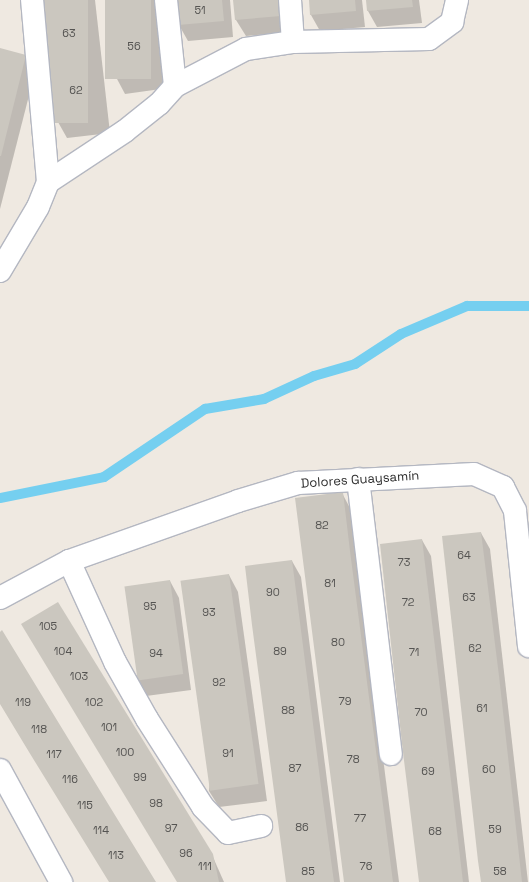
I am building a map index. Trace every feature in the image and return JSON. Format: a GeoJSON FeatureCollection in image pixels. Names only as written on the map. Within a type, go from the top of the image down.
{"type":"FeatureCollection","features":[{"type":"Feature","properties":{"kind":"street"},"geometry":{"type":"LineString","coordinates":[[0,271],[38,206],[48,182],[32,0]]}},
{"type":"Feature","properties":{"kind":"street"},"geometry":{"type":"LineString","coordinates":[[166,0],[175,86]]}},
{"type":"Feature","properties":{"kind":"street"},"geometry":{"type":"LineString","coordinates":[[290,0],[293,42]]}},
{"type":"Feature","properties":{"kind":"street"},"geometry":{"type":"LineString","coordinates":[[48,182],[125,131],[159,104],[175,86],[246,49],[293,42],[429,39],[452,22],[457,0]]}},
{"type":"Feature","properties":{"kind":"street","name":"Dolores Guaysamín"},"geometry":{"type":"LineString","coordinates":[[0,598],[69,561],[238,502],[298,484],[358,479],[474,474],[503,487],[515,511],[529,646]]}},
{"type":"Feature","properties":{"kind":"street"},"geometry":{"type":"LineString","coordinates":[[358,479],[391,754]]}},
{"type":"Feature","properties":{"kind":"street"},"geometry":{"type":"LineString","coordinates":[[69,561],[115,662],[136,700],[203,807],[228,833],[261,826]]}},
{"type":"Feature","properties":{"kind":"street"},"geometry":{"type":"LineString","coordinates":[[0,770],[61,882]]}},
{"type":"Feature","properties":{"kind":"building"},"geometry":{"type":"Polygon","coordinates":[[[43,0],[88,0],[88,123],[43,123],[43,0]]]}},
{"type":"Feature","properties":{"kind":"building"},"geometry":{"type":"Polygon","coordinates":[[[105,0],[151,0],[151,79],[105,79],[105,0]]]}},
{"type":"Feature","properties":{"kind":"building"},"geometry":{"type":"Polygon","coordinates":[[[175,0],[222,0],[224,21],[178,25],[175,0]]]}},
{"type":"Feature","properties":{"kind":"building"},"geometry":{"type":"Polygon","coordinates":[[[233,0],[280,0],[281,16],[235,20],[233,0]]]}},
{"type":"Feature","properties":{"kind":"building"},"geometry":{"type":"Polygon","coordinates":[[[309,0],[355,0],[356,11],[310,15],[309,0]]]}},
{"type":"Feature","properties":{"kind":"building"},"geometry":{"type":"Polygon","coordinates":[[[366,0],[412,0],[413,7],[367,11],[366,0]]]}},
{"type":"Feature","properties":{"kind":"building"},"geometry":{"type":"Polygon","coordinates":[[[0,48],[26,55],[1,156],[0,156],[0,48]]]}},
{"type":"Feature","properties":{"kind":"building"},"geometry":{"type":"Polygon","coordinates":[[[343,492],[393,882],[344,882],[295,498],[343,492]]]}},
{"type":"Feature","properties":{"kind":"building"},"geometry":{"type":"Polygon","coordinates":[[[481,532],[522,882],[481,882],[478,861],[442,536],[481,532]]]}},
{"type":"Feature","properties":{"kind":"building"},"geometry":{"type":"Polygon","coordinates":[[[422,539],[463,882],[419,882],[402,744],[380,544],[422,539]]]}},
{"type":"Feature","properties":{"kind":"building"},"geometry":{"type":"Polygon","coordinates":[[[292,560],[334,882],[286,882],[252,625],[245,566],[292,560]]]}},
{"type":"Feature","properties":{"kind":"building"},"geometry":{"type":"Polygon","coordinates":[[[229,574],[259,784],[210,791],[180,581],[229,574]]]}},
{"type":"Feature","properties":{"kind":"building"},"geometry":{"type":"Polygon","coordinates":[[[170,580],[183,674],[138,680],[124,586],[170,580]]]}},
{"type":"Feature","properties":{"kind":"building"},"geometry":{"type":"Polygon","coordinates":[[[58,602],[213,854],[219,882],[177,882],[21,624],[58,602]]]}},
{"type":"Feature","properties":{"kind":"building"},"geometry":{"type":"Polygon","coordinates":[[[2,630],[156,882],[109,882],[29,752],[0,704],[0,632],[2,630]]]}},
{"type":"Feature","properties":{"kind":"waterway"},"geometry":{"type":"LineString","coordinates":[[0,498],[104,477],[205,409],[264,399],[314,376],[355,364],[401,334],[467,306],[529,306]]}}]}
